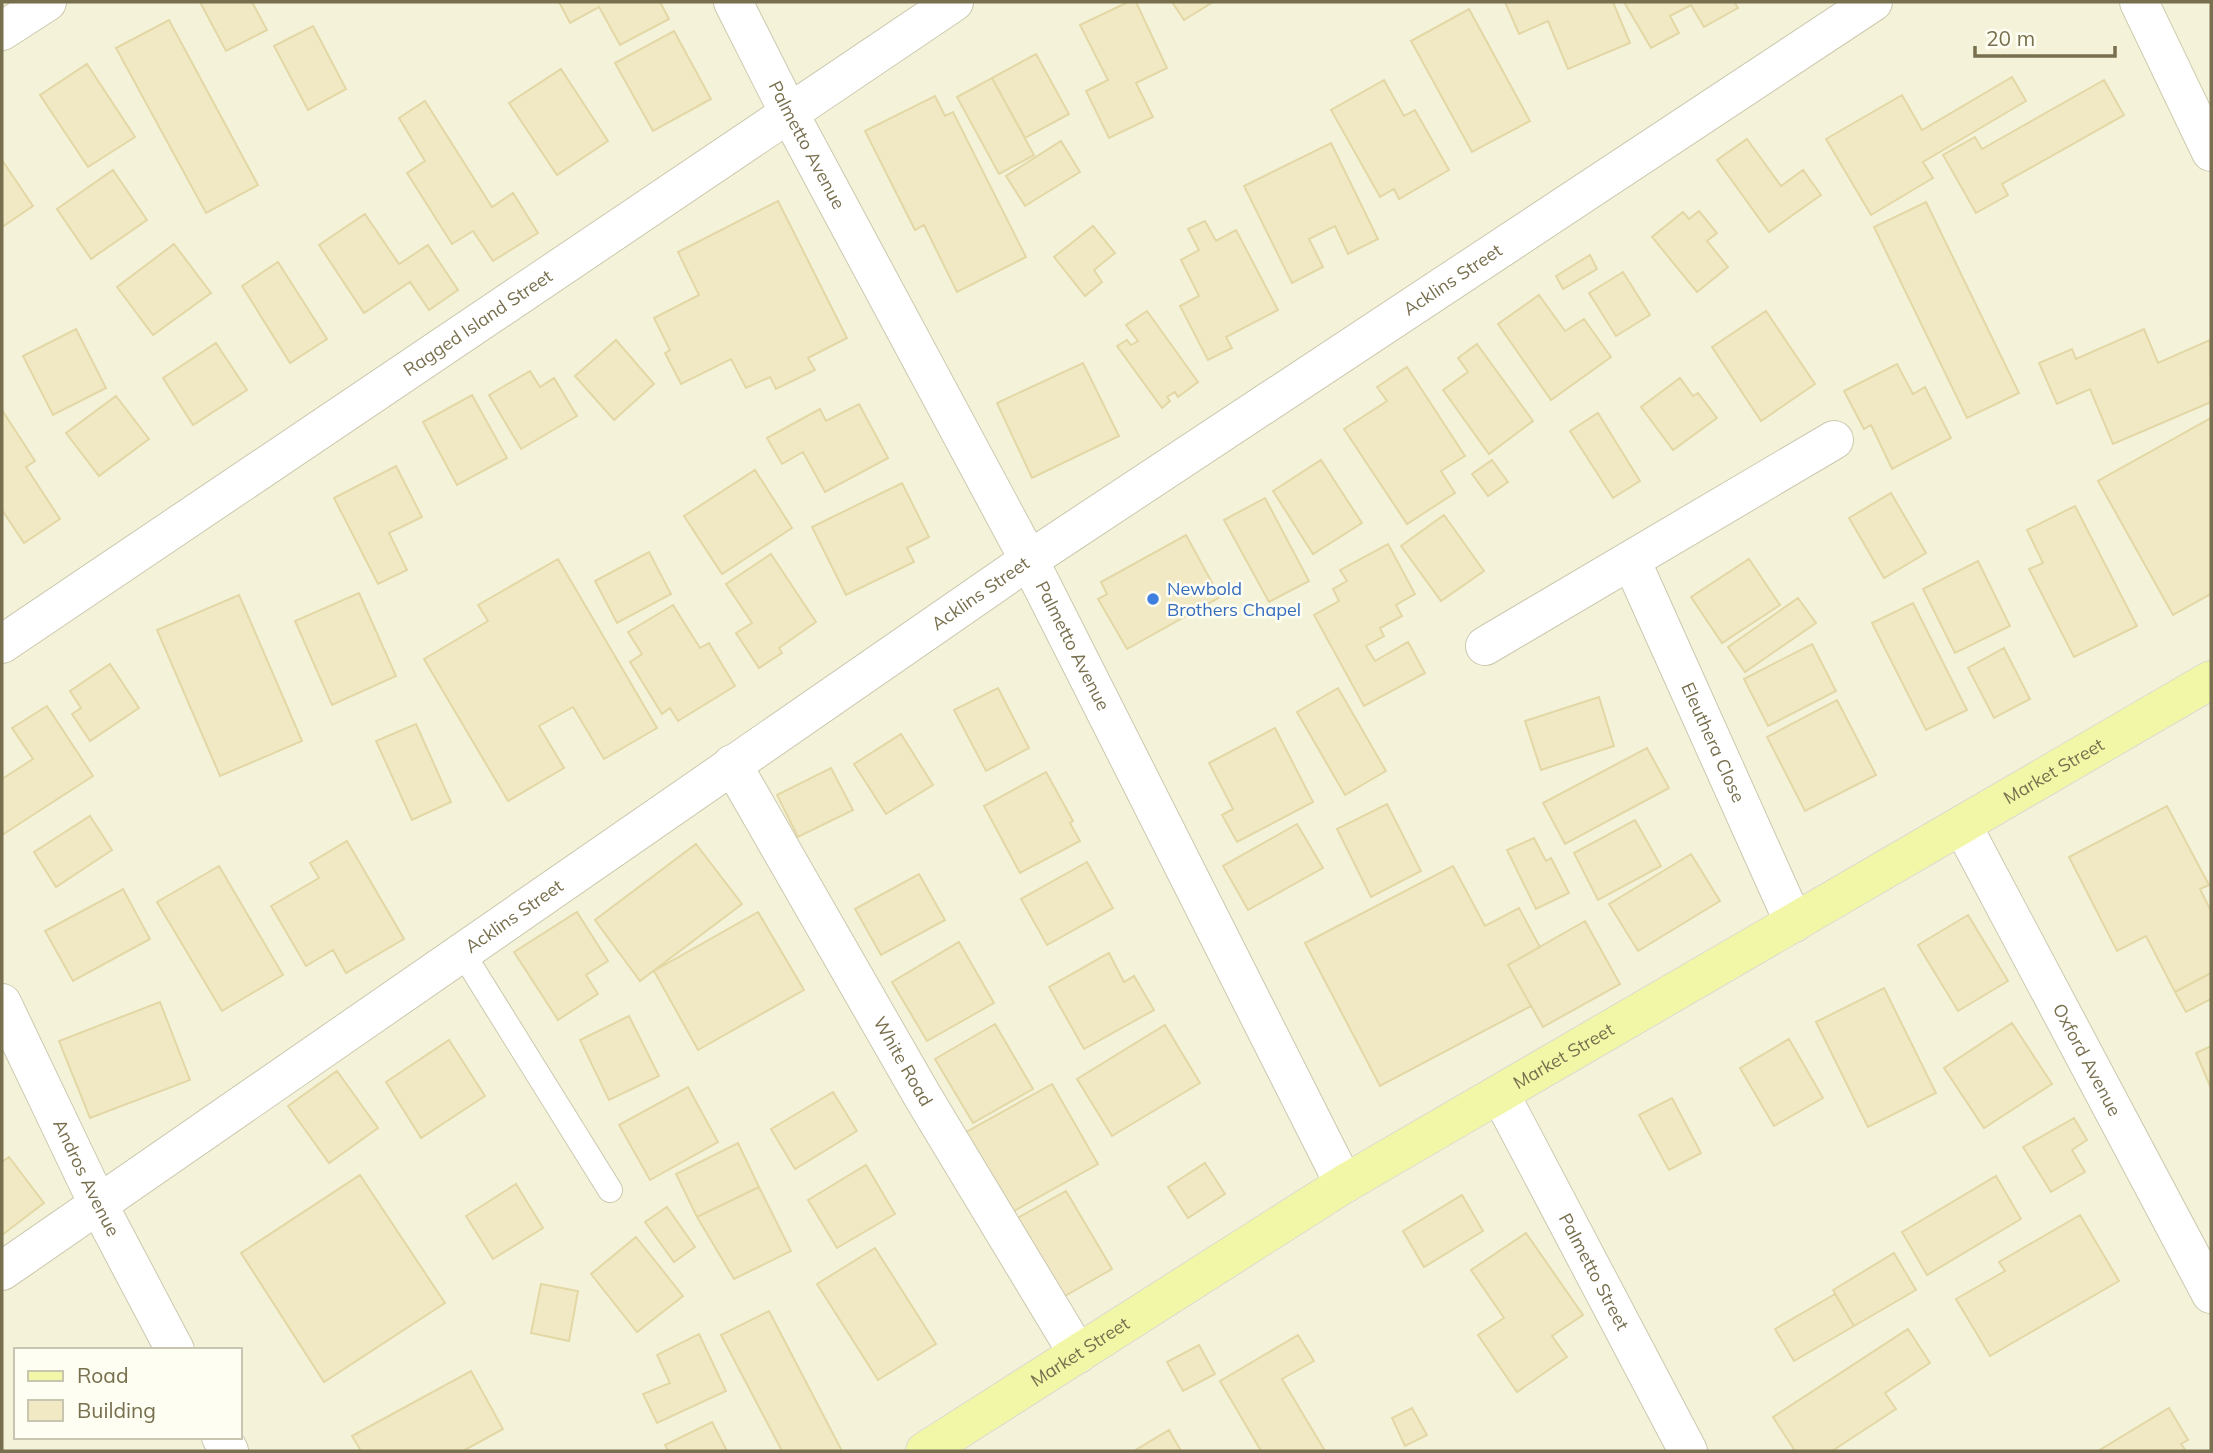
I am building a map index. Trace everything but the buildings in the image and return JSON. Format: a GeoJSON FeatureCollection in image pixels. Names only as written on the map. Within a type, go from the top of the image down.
{"type":"FeatureCollection","features":[{"type":"Feature","properties":{"kind":"main road","name":"Market Street"},"geometry":{"type":"LineString","coordinates":[[925,1451],[1344,1184],[2211,680]]}},
{"type":"Feature","properties":{"kind":"street"},"geometry":{"type":"LineString","coordinates":[[2,31],[47,2]]}},
{"type":"Feature","properties":{"kind":"street","name":"Palmetto Avenue"},"geometry":{"type":"LineString","coordinates":[[733,2],[789,113],[1030,560],[1344,1184]]}},
{"type":"Feature","properties":{"kind":"street","name":"Ragged Island Street"},"geometry":{"type":"LineString","coordinates":[[2,644],[954,2]]}},
{"type":"Feature","properties":{"kind":"street","name":"Acklins Street"},"geometry":{"type":"LineString","coordinates":[[2,1271],[1030,560],[1873,2]]}},
{"type":"Feature","properties":{"kind":"street"},"geometry":{"type":"LineString","coordinates":[[2139,2],[2211,152]]}},
{"type":"Feature","properties":{"kind":"street"},"geometry":{"type":"LineString","coordinates":[[1485,646],[1834,440]]}},
{"type":"Feature","properties":{"kind":"street","name":"Eleuthera Close"},"geometry":{"type":"LineString","coordinates":[[1631,560],[1794,923]]}},
{"type":"Feature","properties":{"kind":"street","name":"White Road"},"geometry":{"type":"LineString","coordinates":[[732,764],[923,1097],[1078,1354]]}},
{"type":"Feature","properties":{"kind":"street","name":"Oxford Avenue"},"geometry":{"type":"LineString","coordinates":[[1962,825],[2211,1294]]}},
{"type":"Feature","properties":{"kind":"street","name":"Andros Avenue"},"geometry":{"type":"LineString","coordinates":[[2,1003],[98,1204],[174,1348]]}},
{"type":"Feature","properties":{"kind":"street","name":"Palmetto Street"},"geometry":{"type":"LineString","coordinates":[[1500,1094],[1688,1451]]}},
{"type":"Feature","properties":{"kind":"lane"},"geometry":{"type":"LineString","coordinates":[[463,952],[610,1190]]}},
{"type":"Feature","properties":{"kind":"shaded area"},"geometry":{"type":"Polygon","coordinates":[[[2,2],[2211,2],[2211,1451],[2,1451],[2,2]]]}},
{"type":"Feature","properties":{"kind":"place","name":"Newbold Brothers Chapel"},"geometry":{"type":"Point","coordinates":[1153,599]}}]}
